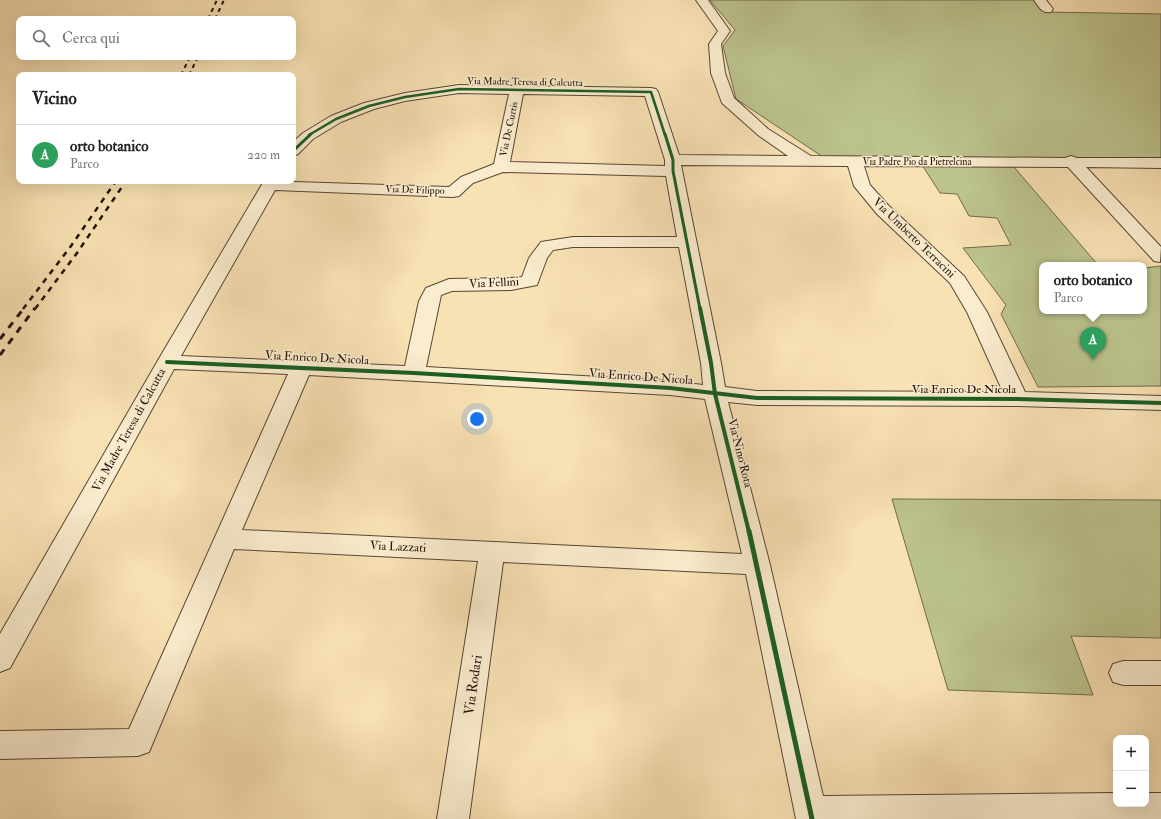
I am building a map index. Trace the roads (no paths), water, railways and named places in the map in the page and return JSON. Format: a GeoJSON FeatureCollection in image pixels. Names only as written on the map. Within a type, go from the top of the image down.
{"type":"FeatureCollection","features":[{"type":"Feature","properties":{"kind":"street"},"geometry":{"type":"LineString","coordinates":[[702,0],[724,31],[715,44],[718,73],[727,100],[763,132],[792,152],[809,161]]}},
{"type":"Feature","properties":{"kind":"street","name":"Via Madre Teresa di Calcutta"},"geometry":{"type":"LineString","coordinates":[[296,148],[314,133],[336,119],[369,106],[405,97],[459,89],[651,92]]}},
{"type":"Feature","properties":{"kind":"street","name":"Via De Curtis"},"geometry":{"type":"LineString","coordinates":[[501,167],[517,90]]}},
{"type":"Feature","properties":{"kind":"street","name":"Via Nino Rota"},"geometry":{"type":"LineString","coordinates":[[651,92],[673,166],[711,363],[715,394],[757,565],[811,815]]}},
{"type":"Feature","properties":{"kind":"street","name":"Via Padre Pio da Pietrelcina"},"geometry":{"type":"LineString","coordinates":[[673,166],[809,161],[1161,162]]}},
{"type":"Feature","properties":{"kind":"street"},"geometry":{"type":"LineString","coordinates":[[1071,161],[1160,257]]}},
{"type":"Feature","properties":{"kind":"street","name":"Via Umberto Terracini"},"geometry":{"type":"LineString","coordinates":[[854,162],[862,186],[883,210],[957,280],[977,312],[1017,399]]}},
{"type":"Feature","properties":{"kind":"street","name":"Via De Filippo"},"geometry":{"type":"LineString","coordinates":[[291,184],[453,192],[466,180],[501,167],[673,166]]}},
{"type":"Feature","properties":{"kind":"street","name":"Via Madre Teresa di Calcutta"},"geometry":{"type":"LineString","coordinates":[[0,660],[167,362],[270,184]]}},
{"type":"Feature","properties":{"kind":"street","name":"Via Fellini"},"geometry":{"type":"LineString","coordinates":[[414,373],[429,301],[433,292],[449,285],[511,284],[530,281],[538,258],[547,246],[573,242],[688,242]]}},
{"type":"Feature","properties":{"kind":"street","name":"Via Enrico De Nicola"},"geometry":{"type":"LineString","coordinates":[[167,362],[302,367],[670,388],[758,398],[1017,399],[1161,403]]}},
{"type":"Feature","properties":{"kind":"street"},"geometry":{"type":"LineString","coordinates":[[0,744],[138,742],[302,367]]}},
{"type":"Feature","properties":{"kind":"street","name":"Via Lazzati"},"geometry":{"type":"LineString","coordinates":[[226,539],[757,565]]}},
{"type":"Feature","properties":{"kind":"street","name":"Via Rodari"},"geometry":{"type":"LineString","coordinates":[[454,819],[492,552]]}},
{"type":"Feature","properties":{"kind":"street"},"geometry":{"type":"LineString","coordinates":[[1123,673],[1161,673]]}},
{"type":"Feature","properties":{"kind":"street"},"geometry":{"type":"LineString","coordinates":[[811,815],[1161,808]]}},
{"type":"Feature","properties":{"kind":"railway"},"geometry":{"type":"LineString","coordinates":[[209,16],[217,0]]}},
{"type":"Feature","properties":{"kind":"railway"},"geometry":{"type":"LineString","coordinates":[[216,16],[224,0]]}},
{"type":"Feature","properties":{"kind":"railway"},"geometry":{"type":"LineString","coordinates":[[182,72],[188,60]]}},
{"type":"Feature","properties":{"kind":"railway"},"geometry":{"type":"LineString","coordinates":[[190,72],[196,60]]}},
{"type":"Feature","properties":{"kind":"railway"},"geometry":{"type":"LineString","coordinates":[[23,309],[71,246],[114,184]]}},
{"type":"Feature","properties":{"kind":"railway"},"geometry":{"type":"LineString","coordinates":[[35,309],[77,253],[124,184]]}},
{"type":"Feature","properties":{"kind":"railway"},"geometry":{"type":"LineString","coordinates":[[0,339],[24,308]]}},
{"type":"Feature","properties":{"kind":"railway"},"geometry":{"type":"LineString","coordinates":[[0,355],[35,308]]}},
{"type":"Feature","properties":{"kind":"place","name":"orto botanico"},"geometry":{"type":"Point","coordinates":[1093,360]}}]}
